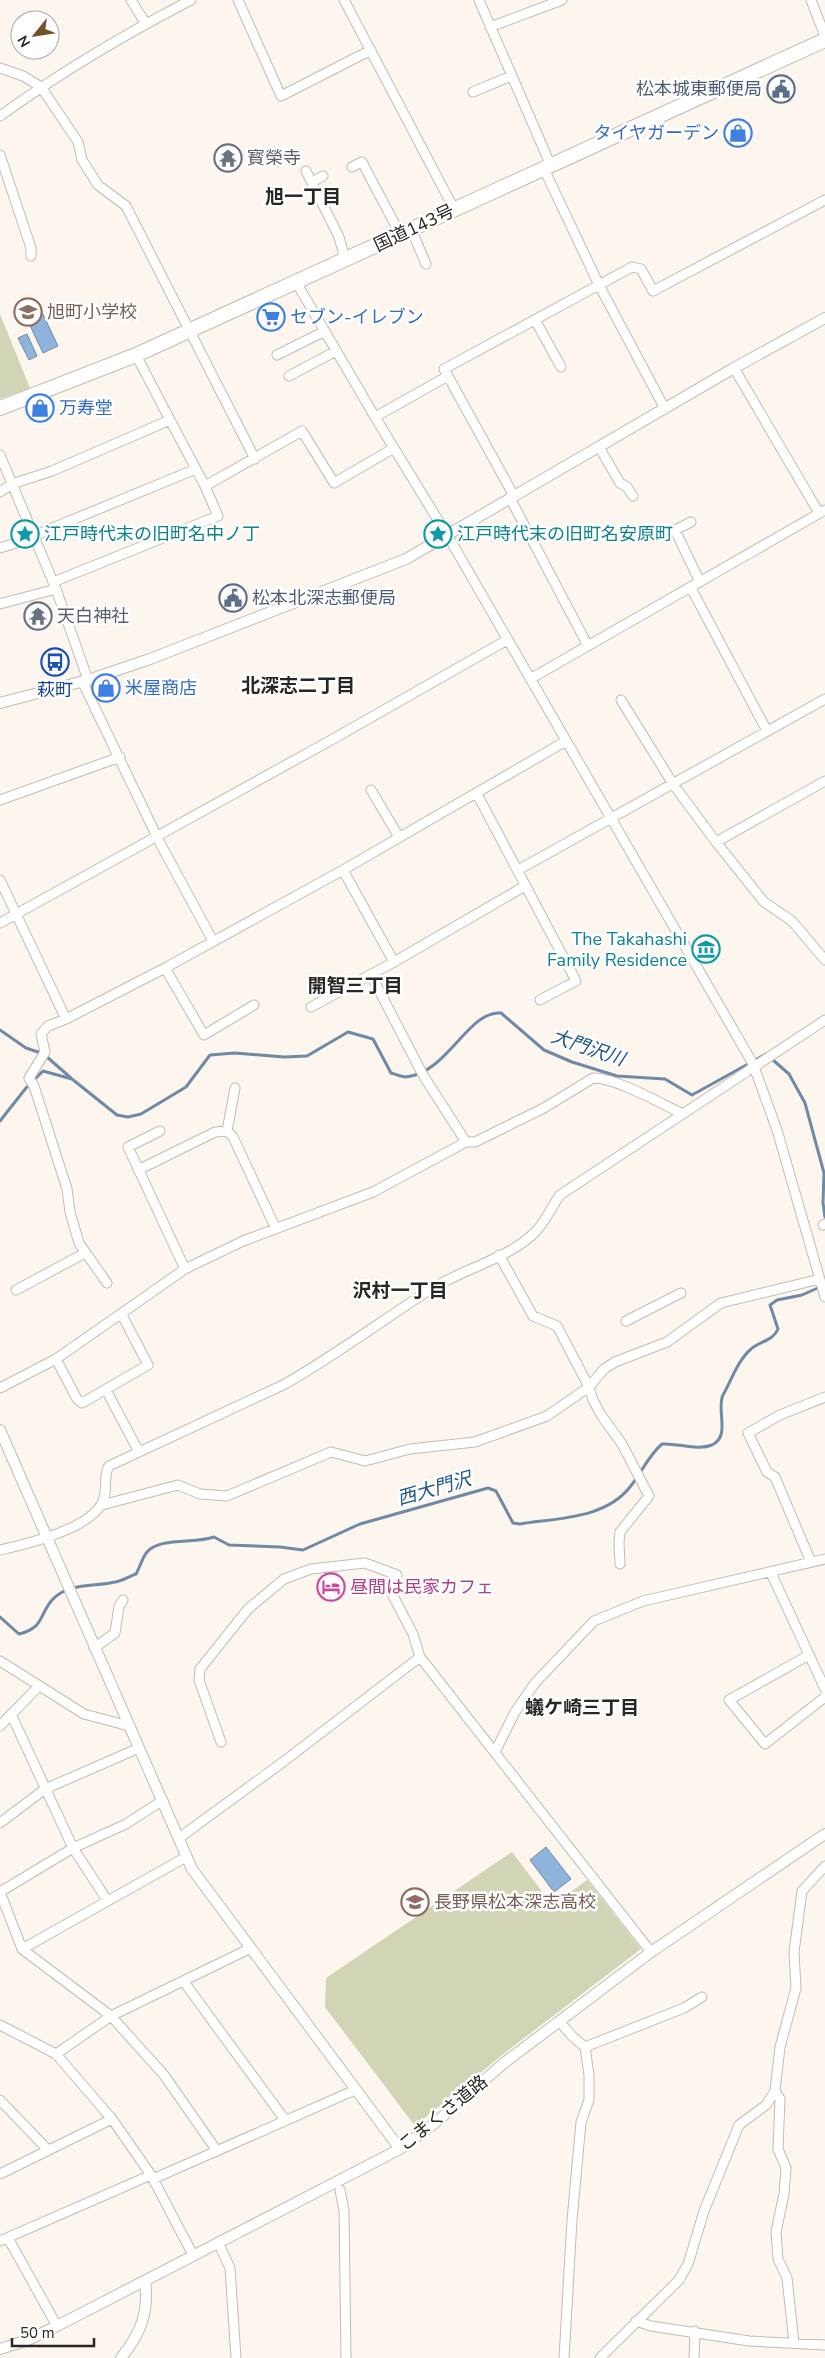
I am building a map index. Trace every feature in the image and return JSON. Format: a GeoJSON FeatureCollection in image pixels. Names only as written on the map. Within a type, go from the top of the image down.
{"type":"FeatureCollection","features":[{"type":"Feature","properties":{"kind":"highway","name":"国道143号"},"geometry":{"type":"LineString","coordinates":[[0,408],[136,355],[825,40]]}},
{"type":"Feature","properties":{"kind":"street"},"geometry":{"type":"LineString","coordinates":[[131,0],[146,24]]}},
{"type":"Feature","properties":{"kind":"street"},"geometry":{"type":"LineString","coordinates":[[0,116],[41,87],[190,0]]}},
{"type":"Feature","properties":{"kind":"street"},"geometry":{"type":"LineString","coordinates":[[238,0],[281,96],[371,50]]}},
{"type":"Feature","properties":{"kind":"street"},"geometry":{"type":"LineString","coordinates":[[344,0],[454,209]]}},
{"type":"Feature","properties":{"kind":"street"},"geometry":{"type":"LineString","coordinates":[[479,0],[512,76],[547,168],[599,285],[665,409]]}},
{"type":"Feature","properties":{"kind":"street"},"geometry":{"type":"LineString","coordinates":[[490,27],[562,0]]}},
{"type":"Feature","properties":{"kind":"street"},"geometry":{"type":"LineString","coordinates":[[811,0],[825,36]]}},
{"type":"Feature","properties":{"kind":"street"},"geometry":{"type":"LineString","coordinates":[[0,68],[41,87],[78,142],[82,160],[98,185],[126,206],[256,459]]}},
{"type":"Feature","properties":{"kind":"street"},"geometry":{"type":"LineString","coordinates":[[472,92],[512,76]]}},
{"type":"Feature","properties":{"kind":"street"},"geometry":{"type":"LineString","coordinates":[[0,156],[31,248],[31,256]]}},
{"type":"Feature","properties":{"kind":"street"},"geometry":{"type":"LineString","coordinates":[[352,167],[361,159],[426,264]]}},
{"type":"Feature","properties":{"kind":"street"},"geometry":{"type":"LineString","coordinates":[[306,171],[338,237],[345,259]]}},
{"type":"Feature","properties":{"kind":"street"},"geometry":{"type":"LineString","coordinates":[[312,182],[324,176]]}},
{"type":"Feature","properties":{"kind":"street"},"geometry":{"type":"LineString","coordinates":[[588,646],[444,369],[632,268],[641,269],[653,291],[825,200]]}},
{"type":"Feature","properties":{"kind":"street"},"geometry":{"type":"LineString","coordinates":[[296,282],[374,417],[447,536],[753,1063],[777,1130],[825,1298]]}},
{"type":"Feature","properties":{"kind":"street"},"geometry":{"type":"LineString","coordinates":[[0,703],[85,681],[150,659],[406,559],[734,368],[825,318]]}},
{"type":"Feature","properties":{"kind":"street"},"geometry":{"type":"LineString","coordinates":[[536,320],[561,367]]}},
{"type":"Feature","properties":{"kind":"street"},"geometry":{"type":"LineString","coordinates":[[277,355],[325,331]]}},
{"type":"Feature","properties":{"kind":"street"},"geometry":{"type":"LineString","coordinates":[[290,376],[336,351]]}},
{"type":"Feature","properties":{"kind":"street"},"geometry":{"type":"LineString","coordinates":[[0,604],[54,586],[218,516],[205,486],[136,355]]}},
{"type":"Feature","properties":{"kind":"street"},"geometry":{"type":"LineString","coordinates":[[530,679],[822,511],[734,368]]}},
{"type":"Feature","properties":{"kind":"street"},"geometry":{"type":"LineString","coordinates":[[374,417],[448,376]]}},
{"type":"Feature","properties":{"kind":"street"},"geometry":{"type":"LineString","coordinates":[[0,492],[12,484],[52,471],[170,420]]}},
{"type":"Feature","properties":{"kind":"street"},"geometry":{"type":"LineString","coordinates":[[205,486],[256,459],[302,431],[334,483],[394,448]]}},
{"type":"Feature","properties":{"kind":"street"},"geometry":{"type":"LineString","coordinates":[[599,447],[620,483],[627,487],[632,496]]}},
{"type":"Feature","properties":{"kind":"street"},"geometry":{"type":"LineString","coordinates":[[0,455],[54,586],[85,681],[158,837],[213,941]]}},
{"type":"Feature","properties":{"kind":"street"},"geometry":{"type":"LineString","coordinates":[[0,548],[196,469]]}},
{"type":"Feature","properties":{"kind":"street"},"geometry":{"type":"LineString","coordinates":[[691,522],[675,530],[700,582]]}},
{"type":"Feature","properties":{"kind":"street"},"geometry":{"type":"LineString","coordinates":[[691,588],[767,732]]}},
{"type":"Feature","properties":{"kind":"street"},"geometry":{"type":"LineString","coordinates":[[0,923],[158,837],[507,640]]}},
{"type":"Feature","properties":{"kind":"street"},"geometry":{"type":"LineString","coordinates":[[518,870],[825,699]]}},
{"type":"Feature","properties":{"kind":"street"},"geometry":{"type":"LineString","coordinates":[[621,700],[672,784],[716,842],[764,902],[792,922],[825,960]]}},
{"type":"Feature","properties":{"kind":"street"},"geometry":{"type":"LineString","coordinates":[[107,1283],[79,1243],[70,1212],[67,1189],[29,1078],[45,1052],[41,1034],[48,1026],[165,968],[343,870],[566,741]]}},
{"type":"Feature","properties":{"kind":"street"},"geometry":{"type":"LineString","coordinates":[[0,800],[120,757]]}},
{"type":"Feature","properties":{"kind":"street"},"geometry":{"type":"LineString","coordinates":[[716,842],[825,781]]}},
{"type":"Feature","properties":{"kind":"street"},"geometry":{"type":"LineString","coordinates":[[371,790],[399,838]]}},
{"type":"Feature","properties":{"kind":"street"},"geometry":{"type":"LineString","coordinates":[[477,794],[576,981],[540,1000]]}},
{"type":"Feature","properties":{"kind":"street"},"geometry":{"type":"LineString","coordinates":[[343,870],[394,962]]}},
{"type":"Feature","properties":{"kind":"street"},"geometry":{"type":"LineString","coordinates":[[0,880],[66,1018]]}},
{"type":"Feature","properties":{"kind":"street"},"geometry":{"type":"LineString","coordinates":[[311,1006],[371,975],[525,886]]}},
{"type":"Feature","properties":{"kind":"street"},"geometry":{"type":"LineString","coordinates":[[165,968],[204,1035],[254,1006]]}},
{"type":"Feature","properties":{"kind":"street"},"geometry":{"type":"LineString","coordinates":[[371,975],[423,1075],[466,1142]]}},
{"type":"Feature","properties":{"kind":"street"},"geometry":{"type":"LineString","coordinates":[[0,1550],[46,1539],[93,1515],[102,1505],[105,1496],[105,1474],[109,1466],[285,1384],[308,1371],[430,1289],[499,1255],[528,1237],[537,1229],[560,1195],[753,1063],[771,1057],[825,1020]]}},
{"type":"Feature","properties":{"kind":"street"},"geometry":{"type":"LineString","coordinates":[[0,1388],[56,1359],[186,1269],[243,1241],[374,1192],[466,1142],[474,1142],[544,1108],[593,1078],[600,1077],[616,1083],[681,1113]]}},
{"type":"Feature","properties":{"kind":"street"},"geometry":{"type":"LineString","coordinates":[[235,1088],[228,1131],[276,1229]]}},
{"type":"Feature","properties":{"kind":"street"},"geometry":{"type":"LineString","coordinates":[[160,1131],[128,1147],[186,1269]]}},
{"type":"Feature","properties":{"kind":"street"},"geometry":{"type":"LineString","coordinates":[[138,1170],[214,1132],[228,1131]]}},
{"type":"Feature","properties":{"kind":"street"},"geometry":{"type":"LineString","coordinates":[[16,1290],[85,1252]]}},
{"type":"Feature","properties":{"kind":"street"},"geometry":{"type":"LineString","coordinates":[[499,1255],[533,1316],[556,1326],[589,1386],[593,1400],[601,1415],[622,1444],[649,1496],[620,1532],[620,1564]]}},
{"type":"Feature","properties":{"kind":"street"},"geometry":{"type":"LineString","coordinates":[[102,1505],[178,1485],[200,1494],[227,1496],[330,1452],[365,1461],[410,1449],[475,1442],[547,1416],[589,1386],[604,1369],[616,1362],[667,1342],[721,1303],[821,1283]]}},
{"type":"Feature","properties":{"kind":"street"},"geometry":{"type":"LineString","coordinates":[[626,1321],[681,1293]]}},
{"type":"Feature","properties":{"kind":"street"},"geometry":{"type":"LineString","coordinates":[[56,1359],[77,1399],[82,1403],[148,1365],[122,1314]]}},
{"type":"Feature","properties":{"kind":"street"},"geometry":{"type":"LineString","coordinates":[[106,1390],[138,1452]]}},
{"type":"Feature","properties":{"kind":"street"},"geometry":{"type":"LineString","coordinates":[[811,1562],[775,1478],[766,1472],[748,1433],[780,1415],[825,1397]]}},
{"type":"Feature","properties":{"kind":"street"},"geometry":{"type":"LineString","coordinates":[[0,1430],[46,1539],[192,1869],[400,2148]]}},
{"type":"Feature","properties":{"kind":"street"},"geometry":{"type":"LineString","coordinates":[[495,1752],[515,1712],[535,1683],[594,1621],[643,1601],[825,1559]]}},
{"type":"Feature","properties":{"kind":"street"},"geometry":{"type":"LineString","coordinates":[[221,1742],[199,1680],[200,1669],[248,1609],[284,1579],[312,1569],[365,1562],[397,1575],[391,1592],[413,1634],[420,1657],[651,1952]]}},
{"type":"Feature","properties":{"kind":"street"},"geometry":{"type":"LineString","coordinates":[[771,1573],[825,1688]]}},
{"type":"Feature","properties":{"kind":"street"},"geometry":{"type":"LineString","coordinates":[[94,1648],[115,1633],[119,1606],[124,1600]]}},
{"type":"Feature","properties":{"kind":"street"},"geometry":{"type":"LineString","coordinates":[[809,1655],[728,1700],[764,1744],[825,1698]]}},
{"type":"Feature","properties":{"kind":"street"},"geometry":{"type":"LineString","coordinates":[[179,1838],[283,1762],[420,1657]]}},
{"type":"Feature","properties":{"kind":"street"},"geometry":{"type":"LineString","coordinates":[[0,1661],[38,1687],[84,1714],[129,1726]]}},
{"type":"Feature","properties":{"kind":"street"},"geometry":{"type":"LineString","coordinates":[[0,1726],[38,1687]]}},
{"type":"Feature","properties":{"kind":"street"},"geometry":{"type":"LineString","coordinates":[[12,1714],[72,1848],[107,1900]]}},
{"type":"Feature","properties":{"kind":"street"},"geometry":{"type":"LineString","coordinates":[[0,1823],[45,1789],[139,1748]]}},
{"type":"Feature","properties":{"kind":"street"},"geometry":{"type":"LineString","coordinates":[[163,1800],[126,1824],[72,1848],[0,1892],[22,1949],[111,2016],[164,2075],[217,2151]]}},
{"type":"Feature","properties":{"kind":"street","name":"こまくさ道路"},"geometry":{"type":"LineString","coordinates":[[0,2349],[28,2340],[57,2326],[400,2148],[435,2123],[504,2063],[651,1952],[825,1834]]}},
{"type":"Feature","properties":{"kind":"street"},"geometry":{"type":"LineString","coordinates":[[22,1949],[186,1857]]}},
{"type":"Feature","properties":{"kind":"street"},"geometry":{"type":"LineString","coordinates":[[600,2358],[679,2280],[688,2264],[704,2211],[739,2124],[766,2105],[775,2091],[780,2047],[796,1988],[794,1952],[802,1891],[825,1866]]}},
{"type":"Feature","properties":{"kind":"street"},"geometry":{"type":"LineString","coordinates":[[56,2054],[111,2016],[251,1948]]}},
{"type":"Feature","properties":{"kind":"street"},"geometry":{"type":"LineString","coordinates":[[184,1982],[285,2120]]}},
{"type":"Feature","properties":{"kind":"street"},"geometry":{"type":"LineString","coordinates":[[585,2047],[684,2008],[702,1997]]}},
{"type":"Feature","properties":{"kind":"street"},"geometry":{"type":"LineString","coordinates":[[558,2021],[585,2047],[590,2075],[589,2100],[581,2122],[572,2220],[564,2358]]}},
{"type":"Feature","properties":{"kind":"street"},"geometry":{"type":"LineString","coordinates":[[0,2025],[56,2054],[112,2119],[152,2177],[193,2255]]}},
{"type":"Feature","properties":{"kind":"street"},"geometry":{"type":"LineString","coordinates":[[57,2326],[4,2240],[217,2151],[355,2090]]}},
{"type":"Feature","properties":{"kind":"street"},"geometry":{"type":"LineString","coordinates":[[775,2091],[780,2100],[778,2149],[786,2168],[784,2194],[776,2232],[778,2259],[787,2278],[794,2343]]}},
{"type":"Feature","properties":{"kind":"street"},"geometry":{"type":"LineString","coordinates":[[0,2101],[48,2150]]}},
{"type":"Feature","properties":{"kind":"street"},"geometry":{"type":"LineString","coordinates":[[0,2174],[112,2119]]}},
{"type":"Feature","properties":{"kind":"street"},"geometry":{"type":"LineString","coordinates":[[340,2190],[344,2211],[346,2358]]}},
{"type":"Feature","properties":{"kind":"street"},"geometry":{"type":"LineString","coordinates":[[218,2242],[230,2268],[236,2358]]}},
{"type":"Feature","properties":{"kind":"street"},"geometry":{"type":"LineString","coordinates":[[121,2358],[136,2338],[147,2300],[145,2281]]}},
{"type":"Feature","properties":{"kind":"street"},"geometry":{"type":"LineString","coordinates":[[636,2321],[652,2326],[695,2331],[749,2341],[825,2346]]}},
{"type":"Feature","properties":{"kind":"street"},"geometry":{"type":"LineString","coordinates":[[694,2358],[695,2331]]}},
{"type":"Feature","properties":{"kind":"green space"},"geometry":{"type":"Polygon","coordinates":[[[0,314],[30,388],[0,399],[0,314]]]}},
{"type":"Feature","properties":{"kind":"green space"},"geometry":{"type":"Polygon","coordinates":[[[512,1852],[550,1902],[558,1901],[587,1880],[641,1949],[511,2048],[415,2126],[325,2007],[326,1978],[512,1852]]]}},
{"type":"Feature","properties":{"kind":"water"},"geometry":{"type":"Polygon","coordinates":[[[41,310],[58,346],[43,353],[26,317],[41,310]]]}},
{"type":"Feature","properties":{"kind":"water"},"geometry":{"type":"Polygon","coordinates":[[[27,334],[37,356],[29,360],[18,338],[27,334]]]}},
{"type":"Feature","properties":{"kind":"water"},"geometry":{"type":"Polygon","coordinates":[[[546,1847],[571,1879],[554,1892],[530,1860],[546,1847]]]}},
{"type":"Feature","properties":{"kind":"waterway","name":"大門沢川"},"geometry":{"type":"LineString","coordinates":[[0,1121],[26,1088],[43,1071],[72,1079],[117,1115],[128,1117],[141,1114],[186,1087],[210,1055],[235,1053],[284,1057],[307,1056],[348,1032],[373,1039],[391,1073],[406,1077],[421,1073],[434,1065],[478,1021],[489,1015],[501,1013],[544,1050],[572,1062],[617,1076],[665,1079],[692,1095],[766,1054],[789,1074],[805,1103],[824,1173],[823,1203],[825,1217]]}},
{"type":"Feature","properties":{"kind":"waterway"},"geometry":{"type":"LineString","coordinates":[[0,1030],[26,1048],[41,1053]]}},
{"type":"Feature","properties":{"kind":"waterway"},"geometry":{"type":"LineString","coordinates":[[47,1057],[71,1078]]}},
{"type":"Feature","properties":{"kind":"waterway","name":"西大門沢"},"geometry":{"type":"LineString","coordinates":[[0,1617],[19,1634],[27,1631],[37,1625],[52,1600],[59,1594],[82,1586],[118,1581],[136,1574],[147,1552],[160,1544],[214,1537],[229,1545],[303,1550],[360,1524],[488,1488],[496,1491],[513,1523],[520,1524],[564,1518],[594,1511],[620,1498],[662,1444],[706,1447],[718,1441],[722,1429],[721,1401],[735,1371],[751,1349],[773,1336],[778,1329],[770,1305],[777,1300],[802,1295],[820,1287]]}},
{"type":"Feature","properties":{"kind":"place","name":"松本城東郵便局"},"geometry":{"type":"Point","coordinates":[781,89]}},
{"type":"Feature","properties":{"kind":"place","name":"タイヤガーデン"},"geometry":{"type":"Point","coordinates":[738,133]}},
{"type":"Feature","properties":{"kind":"place","name":"寳榮寺"},"geometry":{"type":"Point","coordinates":[228,158]}},
{"type":"Feature","properties":{"kind":"place","name":"旭町小学校"},"geometry":{"type":"Point","coordinates":[28,312]}},
{"type":"Feature","properties":{"kind":"place","name":"セブン-イレブン"},"geometry":{"type":"Point","coordinates":[271,317]}},
{"type":"Feature","properties":{"kind":"place","name":"万寿堂"},"geometry":{"type":"Point","coordinates":[40,408]}},
{"type":"Feature","properties":{"kind":"place","name":"江戸時代末の旧町名中ノ丁"},"geometry":{"type":"Point","coordinates":[25,534]}},
{"type":"Feature","properties":{"kind":"place","name":"江戸時代末の旧町名安原町"},"geometry":{"type":"Point","coordinates":[438,534]}},
{"type":"Feature","properties":{"kind":"place","name":"松本北深志郵便局"},"geometry":{"type":"Point","coordinates":[233,598]}},
{"type":"Feature","properties":{"kind":"place","name":"天白神社"},"geometry":{"type":"Point","coordinates":[38,616]}},
{"type":"Feature","properties":{"kind":"place","name":"萩町"},"geometry":{"type":"Point","coordinates":[55,662]}},
{"type":"Feature","properties":{"kind":"place","name":"米屋商店"},"geometry":{"type":"Point","coordinates":[106,688]}},
{"type":"Feature","properties":{"kind":"place","name":"The Takahashi Family Residence"},"geometry":{"type":"Point","coordinates":[706,949]}},
{"type":"Feature","properties":{"kind":"place","name":"昼間は民家カフェ"},"geometry":{"type":"Point","coordinates":[331,1587]}},
{"type":"Feature","properties":{"kind":"place","name":"長野県松本深志高校"},"geometry":{"type":"Point","coordinates":[415,1902]}},
{"type":"Feature","properties":{"kind":"district","name":"旭一丁目"},"geometry":{"type":"Point","coordinates":[303,197]}},
{"type":"Feature","properties":{"kind":"district","name":"北深志二丁目"},"geometry":{"type":"Point","coordinates":[298,686]}},
{"type":"Feature","properties":{"kind":"district","name":"開智三丁目"},"geometry":{"type":"Point","coordinates":[355,986]}},
{"type":"Feature","properties":{"kind":"district","name":"沢村一丁目"},"geometry":{"type":"Point","coordinates":[400,1291]}},
{"type":"Feature","properties":{"kind":"district","name":"蟻ケ崎三丁目"},"geometry":{"type":"Point","coordinates":[582,1708]}}]}
